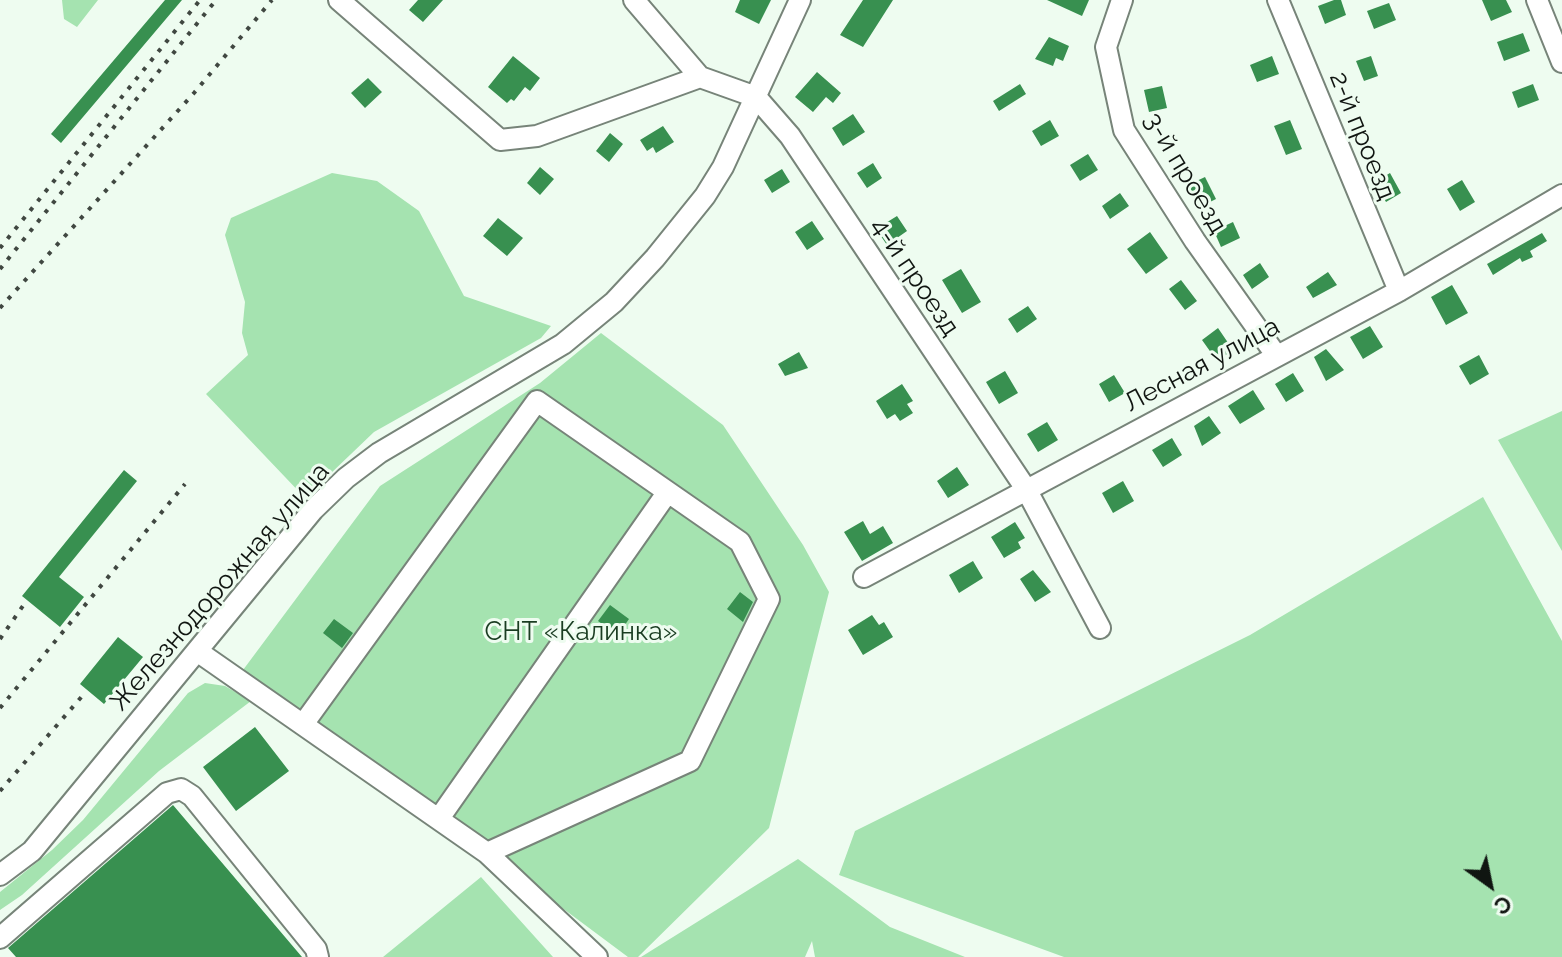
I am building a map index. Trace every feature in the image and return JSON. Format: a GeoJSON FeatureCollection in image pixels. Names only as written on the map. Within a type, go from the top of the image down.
{"type":"FeatureCollection","features":[{"type":"Feature","properties":{"kind":"street"},"geometry":{"type":"LineString","coordinates":[[339,0],[500,140],[537,136],[700,77]]}},
{"type":"Feature","properties":{"kind":"street"},"geometry":{"type":"LineString","coordinates":[[634,0],[700,77],[756,97]]}},
{"type":"Feature","properties":{"kind":"street","name":"Железнодорожная улица"},"geometry":{"type":"LineString","coordinates":[[0,875],[32,851],[313,510],[346,478],[379,453],[530,366],[591,323],[614,302],[705,196],[756,97],[800,0]]}},
{"type":"Feature","properties":{"kind":"street","name":"3-й проезд"},"geometry":{"type":"LineString","coordinates":[[1122,0],[1106,47],[1124,130],[1195,241],[1276,355]]}},
{"type":"Feature","properties":{"kind":"street","name":"2-й проезд"},"geometry":{"type":"LineString","coordinates":[[1278,0],[1399,291]]}},
{"type":"Feature","properties":{"kind":"street"},"geometry":{"type":"LineString","coordinates":[[1537,0],[1562,62]]}},
{"type":"Feature","properties":{"kind":"street","name":"4-й проезд"},"geometry":{"type":"LineString","coordinates":[[756,97],[790,136],[1026,489],[1100,628]]}},
{"type":"Feature","properties":{"kind":"street","name":"Лесная улица"},"geometry":{"type":"LineString","coordinates":[[864,577],[1399,291],[1562,195]]}},
{"type":"Feature","properties":{"kind":"street"},"geometry":{"type":"LineString","coordinates":[[304,723],[537,401],[740,542],[769,599],[690,761],[487,853]]}},
{"type":"Feature","properties":{"kind":"street"},"geometry":{"type":"LineString","coordinates":[[440,817],[667,493]]}},
{"type":"Feature","properties":{"kind":"street"},"geometry":{"type":"LineString","coordinates":[[197,651],[440,817],[487,853],[597,957]]}},
{"type":"Feature","properties":{"kind":"street"},"geometry":{"type":"LineString","coordinates":[[0,938],[167,793],[181,789],[192,796],[316,949],[318,957]]}},
{"type":"Feature","properties":{"kind":"green space"},"geometry":{"type":"Polygon","coordinates":[[[62,0],[98,0],[77,27],[64,19],[62,0]]]}},
{"type":"Feature","properties":{"kind":"green space"},"geometry":{"type":"Polygon","coordinates":[[[332,173],[377,181],[419,211],[464,296],[551,326],[541,338],[374,432],[305,498],[206,394],[248,355],[242,333],[245,302],[225,235],[231,218],[332,173]]]}},
{"type":"Feature","properties":{"kind":"green space","name":"СНТ «Калинка»"},"geometry":{"type":"Polygon","coordinates":[[[601,333],[723,425],[803,545],[829,592],[769,828],[638,957],[628,957],[243,670],[380,486],[540,383],[601,333]]]}},
{"type":"Feature","properties":{"kind":"green space"},"geometry":{"type":"Polygon","coordinates":[[[1562,411],[1562,551],[1498,440],[1562,411]]]}},
{"type":"Feature","properties":{"kind":"green space"},"geometry":{"type":"Polygon","coordinates":[[[1483,497],[1562,641],[1562,957],[1064,957],[839,875],[855,831],[1250,635],[1483,497]]]}},
{"type":"Feature","properties":{"kind":"green space"},"geometry":{"type":"Polygon","coordinates":[[[205,683],[225,686],[251,701],[159,771],[22,895],[0,910],[0,892],[83,820],[188,693],[205,683]]]}},
{"type":"Feature","properties":{"kind":"green space"},"geometry":{"type":"Polygon","coordinates":[[[798,859],[890,927],[965,957],[815,957],[812,941],[805,957],[641,957],[798,859]]]}},
{"type":"Feature","properties":{"kind":"green space"},"geometry":{"type":"Polygon","coordinates":[[[481,877],[553,957],[383,957],[481,877]]]}},
{"type":"Feature","properties":{"kind":"building"},"geometry":{"type":"Polygon","coordinates":[[[165,0],[182,0],[61,143],[51,134],[165,0]]]}},
{"type":"Feature","properties":{"kind":"building"},"geometry":{"type":"Polygon","coordinates":[[[418,0],[443,0],[423,22],[409,10],[418,0]]]}},
{"type":"Feature","properties":{"kind":"building"},"geometry":{"type":"Polygon","coordinates":[[[740,0],[771,0],[759,24],[735,12],[740,0]]]}},
{"type":"Feature","properties":{"kind":"building"},"geometry":{"type":"Polygon","coordinates":[[[863,0],[893,0],[863,47],[840,35],[863,0]]]}},
{"type":"Feature","properties":{"kind":"building"},"geometry":{"type":"Polygon","coordinates":[[[1047,0],[1089,0],[1082,16],[1047,0]]]}},
{"type":"Feature","properties":{"kind":"building"},"geometry":{"type":"Polygon","coordinates":[[[1341,0],[1346,15],[1325,24],[1318,6],[1341,0]]]}},
{"type":"Feature","properties":{"kind":"building"},"geometry":{"type":"Polygon","coordinates":[[[1482,0],[1506,0],[1512,12],[1491,21],[1482,0]]]}},
{"type":"Feature","properties":{"kind":"building"},"geometry":{"type":"Polygon","coordinates":[[[1389,3],[1396,20],[1374,29],[1367,11],[1389,3]]]}},
{"type":"Feature","properties":{"kind":"building"},"geometry":{"type":"Polygon","coordinates":[[[1523,33],[1530,51],[1504,61],[1497,42],[1523,33]]]}},
{"type":"Feature","properties":{"kind":"building"},"geometry":{"type":"Polygon","coordinates":[[[1049,37],[1069,46],[1063,61],[1056,58],[1053,66],[1035,59],[1049,37]]]}},
{"type":"Feature","properties":{"kind":"building"},"geometry":{"type":"Polygon","coordinates":[[[513,56],[540,78],[530,91],[525,87],[514,101],[511,99],[507,103],[488,87],[513,56]]]}},
{"type":"Feature","properties":{"kind":"building"},"geometry":{"type":"Polygon","coordinates":[[[1272,56],[1279,74],[1257,82],[1250,65],[1272,56]]]}},
{"type":"Feature","properties":{"kind":"building"},"geometry":{"type":"Polygon","coordinates":[[[1371,56],[1378,76],[1364,81],[1356,61],[1371,56]]]}},
{"type":"Feature","properties":{"kind":"building"},"geometry":{"type":"Polygon","coordinates":[[[817,72],[841,93],[833,103],[826,97],[813,112],[795,97],[817,72]]]}},
{"type":"Feature","properties":{"kind":"building"},"geometry":{"type":"Polygon","coordinates":[[[368,78],[382,92],[365,108],[351,93],[368,78]]]}},
{"type":"Feature","properties":{"kind":"building"},"geometry":{"type":"Polygon","coordinates":[[[1020,84],[1026,94],[999,111],[993,101],[1020,84]]]}},
{"type":"Feature","properties":{"kind":"building"},"geometry":{"type":"Polygon","coordinates":[[[1533,84],[1539,100],[1518,108],[1512,92],[1533,84]]]}},
{"type":"Feature","properties":{"kind":"building"},"geometry":{"type":"Polygon","coordinates":[[[1162,86],[1167,108],[1149,112],[1144,90],[1162,86]]]}},
{"type":"Feature","properties":{"kind":"building"},"geometry":{"type":"Polygon","coordinates":[[[853,114],[865,132],[843,146],[832,128],[853,114]]]}},
{"type":"Feature","properties":{"kind":"building"},"geometry":{"type":"Polygon","coordinates":[[[1050,120],[1059,136],[1041,146],[1032,131],[1050,120]]]}},
{"type":"Feature","properties":{"kind":"building"},"geometry":{"type":"Polygon","coordinates":[[[1290,120],[1302,149],[1286,155],[1274,126],[1290,120]]]}},
{"type":"Feature","properties":{"kind":"building"},"geometry":{"type":"Polygon","coordinates":[[[663,126],[674,142],[656,153],[653,147],[647,151],[640,140],[663,126]]]}},
{"type":"Feature","properties":{"kind":"building"},"geometry":{"type":"Polygon","coordinates":[[[610,133],[623,144],[609,162],[596,151],[610,133]]]}},
{"type":"Feature","properties":{"kind":"building"},"geometry":{"type":"Polygon","coordinates":[[[1088,154],[1098,170],[1080,181],[1070,165],[1088,154]]]}},
{"type":"Feature","properties":{"kind":"building"},"geometry":{"type":"Polygon","coordinates":[[[873,163],[882,178],[867,188],[857,173],[873,163]]]}},
{"type":"Feature","properties":{"kind":"building"},"geometry":{"type":"Polygon","coordinates":[[[540,167],[554,179],[540,195],[527,183],[540,167]]]}},
{"type":"Feature","properties":{"kind":"building"},"geometry":{"type":"Polygon","coordinates":[[[782,169],[790,182],[772,193],[764,180],[782,169]]]}},
{"type":"Feature","properties":{"kind":"building"},"geometry":{"type":"Polygon","coordinates":[[[1390,173],[1401,193],[1386,202],[1375,182],[1390,173]]]}},
{"type":"Feature","properties":{"kind":"building"},"geometry":{"type":"Polygon","coordinates":[[[1205,177],[1216,199],[1198,208],[1188,185],[1205,177]]]}},
{"type":"Feature","properties":{"kind":"building"},"geometry":{"type":"Polygon","coordinates":[[[1462,180],[1475,202],[1460,211],[1447,189],[1462,180]]]}},
{"type":"Feature","properties":{"kind":"building"},"geometry":{"type":"Polygon","coordinates":[[[1120,193],[1129,206],[1110,219],[1102,206],[1120,193]]]}},
{"type":"Feature","properties":{"kind":"building"},"geometry":{"type":"Polygon","coordinates":[[[897,216],[907,231],[887,245],[876,229],[897,216]]]}},
{"type":"Feature","properties":{"kind":"building"},"geometry":{"type":"Polygon","coordinates":[[[498,218],[523,238],[507,256],[483,236],[498,218]]]}},
{"type":"Feature","properties":{"kind":"building"},"geometry":{"type":"Polygon","coordinates":[[[812,221],[824,239],[807,250],[795,232],[812,221]]]}},
{"type":"Feature","properties":{"kind":"building"},"geometry":{"type":"Polygon","coordinates":[[[1233,222],[1240,238],[1221,247],[1214,231],[1233,222]]]}},
{"type":"Feature","properties":{"kind":"building"},"geometry":{"type":"Polygon","coordinates":[[[1150,232],[1168,258],[1146,274],[1127,249],[1150,232]]]}},
{"type":"Feature","properties":{"kind":"building"},"geometry":{"type":"Polygon","coordinates":[[[1542,233],[1547,241],[1530,251],[1533,257],[1522,262],[1520,258],[1493,275],[1487,264],[1542,233]]]}},
{"type":"Feature","properties":{"kind":"building"},"geometry":{"type":"Polygon","coordinates":[[[1260,263],[1269,277],[1252,289],[1243,275],[1260,263]]]}},
{"type":"Feature","properties":{"kind":"building"},"geometry":{"type":"Polygon","coordinates":[[[961,269],[981,302],[962,313],[942,280],[961,269]]]}},
{"type":"Feature","properties":{"kind":"building"},"geometry":{"type":"Polygon","coordinates":[[[1328,272],[1337,285],[1313,298],[1306,287],[1328,272]]]}},
{"type":"Feature","properties":{"kind":"building"},"geometry":{"type":"Polygon","coordinates":[[[1181,280],[1197,301],[1185,310],[1169,289],[1181,280]]]}},
{"type":"Feature","properties":{"kind":"building"},"geometry":{"type":"Polygon","coordinates":[[[1452,285],[1468,313],[1446,325],[1431,297],[1452,285]]]}},
{"type":"Feature","properties":{"kind":"building"},"geometry":{"type":"Polygon","coordinates":[[[1028,306],[1037,319],[1017,333],[1008,319],[1028,306]]]}},
{"type":"Feature","properties":{"kind":"building"},"geometry":{"type":"Polygon","coordinates":[[[1370,326],[1383,347],[1363,359],[1350,337],[1370,326]]]}},
{"type":"Feature","properties":{"kind":"building"},"geometry":{"type":"Polygon","coordinates":[[[1218,328],[1233,350],[1217,361],[1202,340],[1218,328]]]}},
{"type":"Feature","properties":{"kind":"building"},"geometry":{"type":"Polygon","coordinates":[[[1326,349],[1344,370],[1326,381],[1314,357],[1326,349]]]}},
{"type":"Feature","properties":{"kind":"building"},"geometry":{"type":"Polygon","coordinates":[[[799,352],[808,368],[785,376],[778,364],[799,352]]]}},
{"type":"Feature","properties":{"kind":"building"},"geometry":{"type":"Polygon","coordinates":[[[1479,355],[1489,374],[1470,385],[1459,366],[1479,355]]]}},
{"type":"Feature","properties":{"kind":"building"},"geometry":{"type":"Polygon","coordinates":[[[1005,371],[1018,393],[999,404],[986,382],[1005,371]]]}},
{"type":"Feature","properties":{"kind":"building"},"geometry":{"type":"Polygon","coordinates":[[[1293,373],[1304,391],[1286,402],[1275,384],[1293,373]]]}},
{"type":"Feature","properties":{"kind":"building"},"geometry":{"type":"Polygon","coordinates":[[[1114,375],[1125,393],[1109,402],[1099,384],[1114,375]]]}},
{"type":"Feature","properties":{"kind":"building"},"geometry":{"type":"Polygon","coordinates":[[[902,384],[913,401],[907,404],[913,413],[900,421],[895,414],[887,419],[876,401],[902,384]]]}},
{"type":"Feature","properties":{"kind":"building"},"geometry":{"type":"Polygon","coordinates":[[[1253,390],[1265,409],[1240,424],[1228,406],[1253,390]]]}},
{"type":"Feature","properties":{"kind":"building"},"geometry":{"type":"Polygon","coordinates":[[[1209,416],[1221,433],[1202,446],[1194,426],[1209,416]]]}},
{"type":"Feature","properties":{"kind":"building"},"geometry":{"type":"Polygon","coordinates":[[[1047,422],[1058,440],[1038,452],[1027,434],[1047,422]]]}},
{"type":"Feature","properties":{"kind":"building"},"geometry":{"type":"Polygon","coordinates":[[[1172,438],[1182,455],[1163,467],[1152,450],[1172,438]]]}},
{"type":"Feature","properties":{"kind":"building"},"geometry":{"type":"Polygon","coordinates":[[[957,467],[969,485],[948,498],[937,481],[957,467]]]}},
{"type":"Feature","properties":{"kind":"building"},"geometry":{"type":"Polygon","coordinates":[[[124,470],[137,481],[59,577],[84,597],[60,627],[22,596],[124,470]]]}},
{"type":"Feature","properties":{"kind":"building"},"geometry":{"type":"Polygon","coordinates":[[[1123,481],[1134,501],[1113,513],[1102,493],[1123,481]]]}},
{"type":"Feature","properties":{"kind":"building"},"geometry":{"type":"Polygon","coordinates":[[[863,521],[870,534],[883,526],[893,543],[862,561],[844,532],[863,521]]]}},
{"type":"Feature","properties":{"kind":"building"},"geometry":{"type":"Polygon","coordinates":[[[1015,522],[1025,538],[1018,542],[1021,548],[1004,558],[991,537],[1015,522]]]}},
{"type":"Feature","properties":{"kind":"building"},"geometry":{"type":"Polygon","coordinates":[[[973,561],[983,578],[959,593],[949,575],[973,561]]]}},
{"type":"Feature","properties":{"kind":"building"},"geometry":{"type":"Polygon","coordinates":[[[1033,570],[1051,592],[1035,602],[1020,579],[1033,570]]]}},
{"type":"Feature","properties":{"kind":"building"},"geometry":{"type":"Polygon","coordinates":[[[740,592],[753,602],[743,622],[727,609],[740,592]]]}},
{"type":"Feature","properties":{"kind":"building"},"geometry":{"type":"Polygon","coordinates":[[[610,605],[629,619],[618,635],[598,621],[610,605]]]}},
{"type":"Feature","properties":{"kind":"building"},"geometry":{"type":"Polygon","coordinates":[[[872,615],[879,625],[884,622],[893,637],[863,655],[848,630],[872,615]]]}},
{"type":"Feature","properties":{"kind":"building"},"geometry":{"type":"Polygon","coordinates":[[[334,619],[353,633],[342,648],[323,633],[334,619]]]}},
{"type":"Feature","properties":{"kind":"building"},"geometry":{"type":"Polygon","coordinates":[[[118,637],[143,657],[104,704],[80,684],[118,637]]]}},
{"type":"Feature","properties":{"kind":"building"},"geometry":{"type":"Polygon","coordinates":[[[255,727],[289,771],[236,811],[203,767],[255,727]]]}},
{"type":"Feature","properties":{"kind":"building"},"geometry":{"type":"Polygon","coordinates":[[[173,805],[302,957],[16,957],[8,948],[173,805]]]}},
{"type":"Feature","properties":{"kind":"railway"},"geometry":{"type":"LineString","coordinates":[[0,248],[200,0]]}},
{"type":"Feature","properties":{"kind":"railway"},"geometry":{"type":"LineString","coordinates":[[0,269],[216,0]]}},
{"type":"Feature","properties":{"kind":"railway"},"geometry":{"type":"LineString","coordinates":[[0,308],[194,93],[272,0]]}},
{"type":"Feature","properties":{"kind":"railway"},"geometry":{"type":"LineString","coordinates":[[0,708],[185,484]]}},
{"type":"Feature","properties":{"kind":"railway"},"geometry":{"type":"LineString","coordinates":[[0,639],[27,600]]}},
{"type":"Feature","properties":{"kind":"railway"},"geometry":{"type":"LineString","coordinates":[[0,791],[84,694]]}}]}
